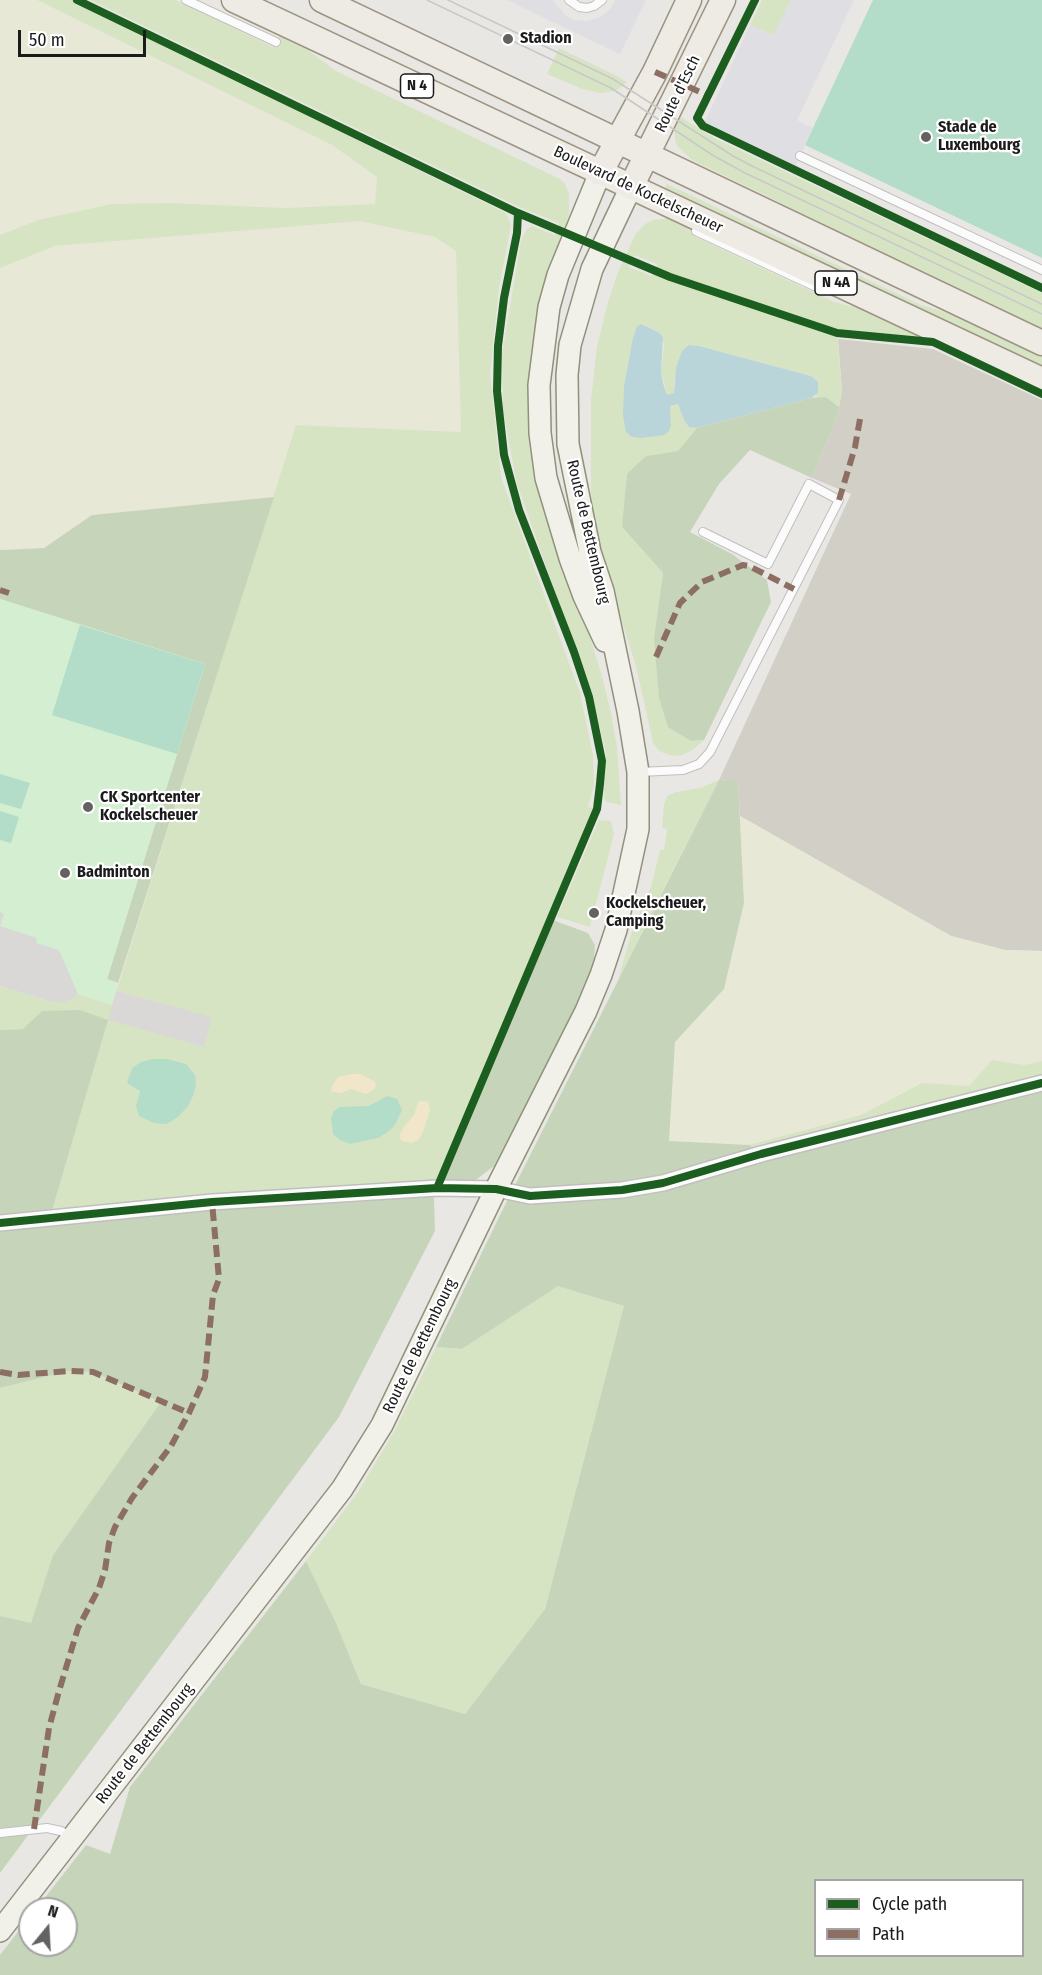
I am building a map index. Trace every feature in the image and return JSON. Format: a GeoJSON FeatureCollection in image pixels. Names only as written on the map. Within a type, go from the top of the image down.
{"type":"FeatureCollection","features":[{"type":"Feature","properties":{"kind":"main road","name":"Boulevard de Kockelscheuer"},"geometry":{"type":"LineString","coordinates":[[234,0],[1042,380]]}},
{"type":"Feature","properties":{"kind":"main road","name":"Boulevard de Kockelscheuer"},"geometry":{"type":"LineString","coordinates":[[322,0],[1042,343]]}},
{"type":"Feature","properties":{"kind":"main road","name":"Route d'Esch"},"geometry":{"type":"LineString","coordinates":[[600,173],[655,72],[689,0]]}},
{"type":"Feature","properties":{"kind":"main road","name":"Route d'Esch"},"geometry":{"type":"LineString","coordinates":[[631,187],[723,0]]}},
{"type":"Feature","properties":{"kind":"main road","name":"Route de Bettembourg"},"geometry":{"type":"LineString","coordinates":[[600,173],[571,240],[549,307],[539,385],[540,433],[546,478],[570,558],[584,596],[619,672]]}},
{"type":"Feature","properties":{"kind":"main road","name":"Route de Bettembourg"},"geometry":{"type":"LineString","coordinates":[[0,1931],[342,1489],[382,1425],[496,1189],[586,1011],[605,963],[616,930],[638,829],[638,772],[633,733],[603,591],[590,552],[568,444],[567,375],[570,345],[592,270],[631,187]]}},
{"type":"Feature","properties":{"kind":"street"},"geometry":{"type":"LineString","coordinates":[[0,1223],[212,1202],[437,1188],[496,1189],[530,1196],[622,1190],[663,1183],[773,1151],[1042,1083]]}},
{"type":"Feature","properties":{"kind":"lane"},"geometry":{"type":"LineString","coordinates":[[186,0],[276,42]]}},
{"type":"Feature","properties":{"kind":"lane"},"geometry":{"type":"LineString","coordinates":[[569,0],[579,7],[586,8],[602,0]]}},
{"type":"Feature","properties":{"kind":"lane"},"geometry":{"type":"LineString","coordinates":[[800,156],[1042,270]]}},
{"type":"Feature","properties":{"kind":"lane"},"geometry":{"type":"LineString","coordinates":[[696,231],[814,286],[883,305]]}},
{"type":"Feature","properties":{"kind":"lane"},"geometry":{"type":"LineString","coordinates":[[638,772],[683,770],[699,764],[710,752],[839,500],[808,484],[768,564],[703,532]]}},
{"type":"Feature","properties":{"kind":"lane"},"geometry":{"type":"LineString","coordinates":[[0,1833],[47,1828],[61,1831],[72,1838]]}},
{"type":"Feature","properties":{"kind":"shaded area"},"geometry":{"type":"Polygon","coordinates":[[[507,0],[553,0],[566,16],[575,20],[588,21],[600,17],[610,9],[615,0],[646,0],[620,54],[507,0]]]}},
{"type":"Feature","properties":{"kind":"shaded area"},"geometry":{"type":"Polygon","coordinates":[[[791,0],[854,0],[797,120],[813,128],[794,169],[703,126],[750,25],[773,36],[791,0]]]}},
{"type":"Feature","properties":{"kind":"shaded area"},"geometry":{"type":"Polygon","coordinates":[[[838,339],[933,349],[1042,400],[1042,951],[1005,950],[951,936],[740,816],[738,782],[719,780],[851,494],[812,478],[835,423],[842,391],[838,339]]]}},
{"type":"Feature","properties":{"kind":"shaded area"},"geometry":{"type":"Polygon","coordinates":[[[0,912],[4,914],[0,926],[0,912]]]}},
{"type":"Feature","properties":{"kind":"shaded area"},"geometry":{"type":"Polygon","coordinates":[[[0,926],[37,938],[36,943],[59,950],[78,994],[71,1000],[61,1003],[0,986],[0,926]]]}},
{"type":"Feature","properties":{"kind":"shaded area"},"geometry":{"type":"Polygon","coordinates":[[[116,991],[212,1017],[204,1047],[108,1020],[116,991]]]}},
{"type":"Feature","properties":{"kind":"green space"},"geometry":{"type":"Polygon","coordinates":[[[0,0],[37,0],[332,145],[377,177],[375,204],[285,208],[171,203],[38,220],[0,235],[0,0]]]}},
{"type":"Feature","properties":{"kind":"green space"},"geometry":{"type":"Polygon","coordinates":[[[37,0],[72,0],[506,213],[511,225],[499,288],[490,373],[501,477],[580,693],[593,755],[594,785],[588,807],[597,809],[437,1188],[50,1218],[23,1029],[0,1030],[0,986],[52,1002],[78,994],[112,1005],[296,425],[461,432],[456,251],[435,237],[359,221],[55,246],[0,268],[0,235],[38,220],[112,204],[171,203],[285,208],[375,204],[377,177],[332,145],[37,0]]]}},
{"type":"Feature","properties":{"kind":"green space"},"geometry":{"type":"Polygon","coordinates":[[[90,0],[176,0],[273,47],[279,36],[308,50],[336,71],[560,179],[565,184],[569,194],[569,215],[537,319],[555,524],[602,676],[611,713],[617,747],[621,805],[606,802],[604,796],[606,753],[593,700],[517,484],[503,411],[502,355],[521,240],[527,229],[532,226],[555,235],[559,223],[519,207],[90,0]]]}},
{"type":"Feature","properties":{"kind":"green space"},"geometry":{"type":"Polygon","coordinates":[[[762,0],[791,0],[774,36],[750,25],[762,0]]]}},
{"type":"Feature","properties":{"kind":"green space","name":"Stade de Luxembourg"},"geometry":{"type":"Polygon","coordinates":[[[873,0],[1042,0],[1042,258],[805,145],[873,0]]]}},
{"type":"Feature","properties":{"kind":"green space"},"geometry":{"type":"Polygon","coordinates":[[[559,48],[627,82],[616,91],[600,93],[582,89],[547,74],[559,48]]]}},
{"type":"Feature","properties":{"kind":"green space"},"geometry":{"type":"Polygon","coordinates":[[[679,116],[714,138],[1042,293],[1042,335],[815,226],[779,202],[692,160],[678,147],[675,140],[675,126],[679,116]]]}},
{"type":"Feature","properties":{"kind":"green space"},"geometry":{"type":"Polygon","coordinates":[[[667,184],[921,305],[962,317],[1042,354],[1042,370],[673,193],[665,187],[667,184]]]}},
{"type":"Feature","properties":{"kind":"green space"},"geometry":{"type":"Polygon","coordinates":[[[672,218],[698,227],[694,236],[832,301],[863,307],[933,342],[837,334],[842,391],[839,407],[826,397],[811,398],[816,396],[811,376],[689,345],[674,382],[674,393],[667,395],[661,371],[664,344],[658,332],[641,324],[637,326],[671,425],[670,406],[679,404],[684,420],[689,426],[697,428],[678,451],[646,456],[622,527],[663,573],[654,638],[691,741],[704,740],[693,750],[680,756],[659,751],[653,743],[636,666],[597,543],[591,495],[591,400],[597,346],[618,272],[635,235],[645,224],[653,220],[672,218]],[[634,255],[629,267],[652,276],[657,264],[634,255]]]}},
{"type":"Feature","properties":{"kind":"green space"},"geometry":{"type":"Polygon","coordinates":[[[359,221],[435,237],[456,251],[461,432],[297,425],[274,497],[92,515],[44,548],[0,550],[0,268],[55,246],[359,221]]]}},
{"type":"Feature","properties":{"kind":"green space"},"geometry":{"type":"Polygon","coordinates":[[[826,397],[839,407],[835,423],[812,478],[750,450],[719,484],[690,532],[732,554],[767,580],[771,602],[704,740],[691,741],[668,727],[659,698],[654,638],[663,573],[622,527],[627,474],[646,456],[678,451],[697,428],[811,398],[826,397]]]}},
{"type":"Feature","properties":{"kind":"green space"},"geometry":{"type":"Polygon","coordinates":[[[274,497],[118,983],[107,979],[205,664],[0,599],[0,550],[44,548],[92,515],[274,497]]]}},
{"type":"Feature","properties":{"kind":"green space"},"geometry":{"type":"Polygon","coordinates":[[[0,599],[205,664],[107,979],[118,983],[112,1005],[78,994],[71,1000],[61,1003],[52,1002],[0,986],[0,599]]]}},
{"type":"Feature","properties":{"kind":"green space"},"geometry":{"type":"Polygon","coordinates":[[[80,625],[205,664],[177,754],[52,715],[80,625]]]}},
{"type":"Feature","properties":{"kind":"green space"},"geometry":{"type":"Polygon","coordinates":[[[0,774],[30,783],[21,809],[0,803],[0,774]]]}},
{"type":"Feature","properties":{"kind":"green space"},"geometry":{"type":"Polygon","coordinates":[[[719,780],[618,980],[633,928],[651,887],[660,850],[664,850],[667,829],[662,828],[667,796],[700,788],[719,780]]]}},
{"type":"Feature","properties":{"kind":"green space"},"geometry":{"type":"Polygon","coordinates":[[[719,780],[738,781],[744,903],[724,989],[675,1042],[669,1141],[749,1145],[762,1154],[1042,1083],[1042,1975],[0,1975],[0,1955],[18,1932],[18,1957],[78,1957],[78,1897],[45,1897],[86,1845],[110,1854],[130,1787],[306,1561],[336,1623],[361,1684],[465,1714],[545,1609],[624,1306],[558,1286],[462,1349],[436,1347],[719,780]]]}},
{"type":"Feature","properties":{"kind":"green space"},"geometry":{"type":"Polygon","coordinates":[[[0,811],[19,817],[11,843],[0,840],[0,811]]]}},
{"type":"Feature","properties":{"kind":"green space"},"geometry":{"type":"Polygon","coordinates":[[[740,816],[951,936],[1005,950],[1042,951],[1042,1061],[1025,1065],[992,1060],[969,1087],[922,1083],[861,1115],[749,1145],[669,1141],[675,1042],[724,989],[744,903],[740,816]]]}},
{"type":"Feature","properties":{"kind":"green space"},"geometry":{"type":"Polygon","coordinates":[[[599,820],[611,821],[614,834],[590,927],[557,917],[599,820]]]}},
{"type":"Feature","properties":{"kind":"green space"},"geometry":{"type":"Polygon","coordinates":[[[550,919],[588,933],[595,945],[594,960],[577,1005],[494,1166],[477,1179],[434,1197],[435,1231],[339,1417],[0,1873],[0,1616],[31,1623],[53,1555],[161,1402],[93,1372],[69,1371],[0,1388],[0,1030],[23,1029],[42,1011],[80,1010],[108,1020],[50,1217],[436,1188],[550,919]]]}},
{"type":"Feature","properties":{"kind":"green space"},"geometry":{"type":"Polygon","coordinates":[[[167,1059],[186,1064],[195,1075],[196,1085],[188,1106],[178,1117],[167,1124],[154,1123],[139,1116],[136,1106],[140,1091],[127,1083],[132,1068],[141,1062],[167,1059]]]}},
{"type":"Feature","properties":{"kind":"green space"},"geometry":{"type":"Polygon","coordinates":[[[992,1060],[1024,1065],[1042,1061],[1042,1083],[761,1154],[749,1145],[861,1115],[922,1083],[969,1086],[992,1060]]]}},
{"type":"Feature","properties":{"kind":"green space"},"geometry":{"type":"Polygon","coordinates":[[[387,1096],[397,1099],[402,1110],[395,1125],[389,1131],[378,1138],[350,1144],[333,1134],[331,1118],[334,1111],[340,1107],[369,1106],[387,1096]]]}},
{"type":"Feature","properties":{"kind":"green space"},"geometry":{"type":"Polygon","coordinates":[[[558,1285],[624,1306],[545,1609],[465,1714],[361,1684],[336,1623],[306,1561],[358,1492],[395,1430],[436,1347],[462,1349],[558,1285]]]}},
{"type":"Feature","properties":{"kind":"green space"},"geometry":{"type":"Polygon","coordinates":[[[69,1371],[93,1372],[162,1402],[53,1555],[31,1624],[0,1616],[0,1388],[69,1371]]]}},
{"type":"Feature","properties":{"kind":"sand"},"geometry":{"type":"Polygon","coordinates":[[[361,1074],[374,1081],[375,1089],[366,1094],[351,1089],[341,1093],[331,1091],[338,1077],[361,1074]]]}},
{"type":"Feature","properties":{"kind":"sand"},"geometry":{"type":"Polygon","coordinates":[[[418,1102],[428,1102],[430,1111],[422,1134],[412,1143],[402,1141],[399,1136],[414,1115],[418,1102]]]}},
{"type":"Feature","properties":{"kind":"water"},"geometry":{"type":"Polygon","coordinates":[[[641,324],[663,337],[661,371],[667,395],[674,393],[676,368],[682,351],[689,345],[811,376],[818,382],[818,393],[811,398],[697,428],[689,427],[678,404],[670,406],[671,425],[669,431],[664,435],[632,437],[626,432],[623,415],[624,386],[633,338],[637,326],[641,324]]]}},
{"type":"Feature","properties":{"kind":"tram line"},"geometry":{"type":"LineString","coordinates":[[427,0],[611,88],[714,156],[745,173],[1042,314]]}},
{"type":"Feature","properties":{"kind":"tram line"},"geometry":{"type":"LineString","coordinates":[[448,0],[613,79],[754,167],[1042,304]]}},
{"type":"Feature","properties":{"kind":"marked path"},"geometry":{"type":"LineString","coordinates":[[655,72],[707,95]]}},
{"type":"Feature","properties":{"kind":"marked path"},"geometry":{"type":"LineString","coordinates":[[839,500],[855,447],[860,419]]}},
{"type":"Feature","properties":{"kind":"marked path"},"geometry":{"type":"LineString","coordinates":[[656,657],[680,603],[702,582],[743,565],[794,589]]}},
{"type":"Feature","properties":{"kind":"marked path"},"geometry":{"type":"LineString","coordinates":[[0,590],[9,593]]}},
{"type":"Feature","properties":{"kind":"marked path"},"geometry":{"type":"LineString","coordinates":[[34,1829],[49,1728],[78,1628],[99,1588],[105,1570],[109,1543],[115,1527],[132,1498],[171,1446],[205,1377],[213,1295],[219,1279],[212,1202]]}},
{"type":"Feature","properties":{"kind":"marked path"},"geometry":{"type":"LineString","coordinates":[[0,1372],[18,1375],[69,1371],[93,1372],[189,1413]]}},
{"type":"Feature","properties":{"kind":"cycle path"},"geometry":{"type":"LineString","coordinates":[[77,0],[518,213],[670,277],[837,333],[933,342],[1042,394]]}},
{"type":"Feature","properties":{"kind":"cycle path"},"geometry":{"type":"LineString","coordinates":[[755,0],[697,118],[703,126],[1042,288]]}},
{"type":"Feature","properties":{"kind":"cycle path"},"geometry":{"type":"LineString","coordinates":[[437,1188],[597,809],[602,761],[589,697],[519,510],[504,455],[497,391],[498,346],[504,298],[517,233],[518,213]]}},
{"type":"Feature","properties":{"kind":"cycle path"},"geometry":{"type":"LineString","coordinates":[[0,1223],[212,1202],[437,1188],[496,1189],[530,1196],[622,1190],[663,1183],[761,1154],[1042,1083]]}},
{"type":"Feature","properties":{"kind":"place","name":"Stadion"},"geometry":{"type":"Point","coordinates":[508,39]}},
{"type":"Feature","properties":{"kind":"place","name":"Stade de Luxembourg"},"geometry":{"type":"Point","coordinates":[926,137]}},
{"type":"Feature","properties":{"kind":"place","name":"CK Sportcenter Kockelscheuer"},"geometry":{"type":"Point","coordinates":[88,807]}},
{"type":"Feature","properties":{"kind":"place","name":"Badminton"},"geometry":{"type":"Point","coordinates":[65,873]}},
{"type":"Feature","properties":{"kind":"place","name":"Kockelscheuer, Camping"},"geometry":{"type":"Point","coordinates":[594,913]}}]}
